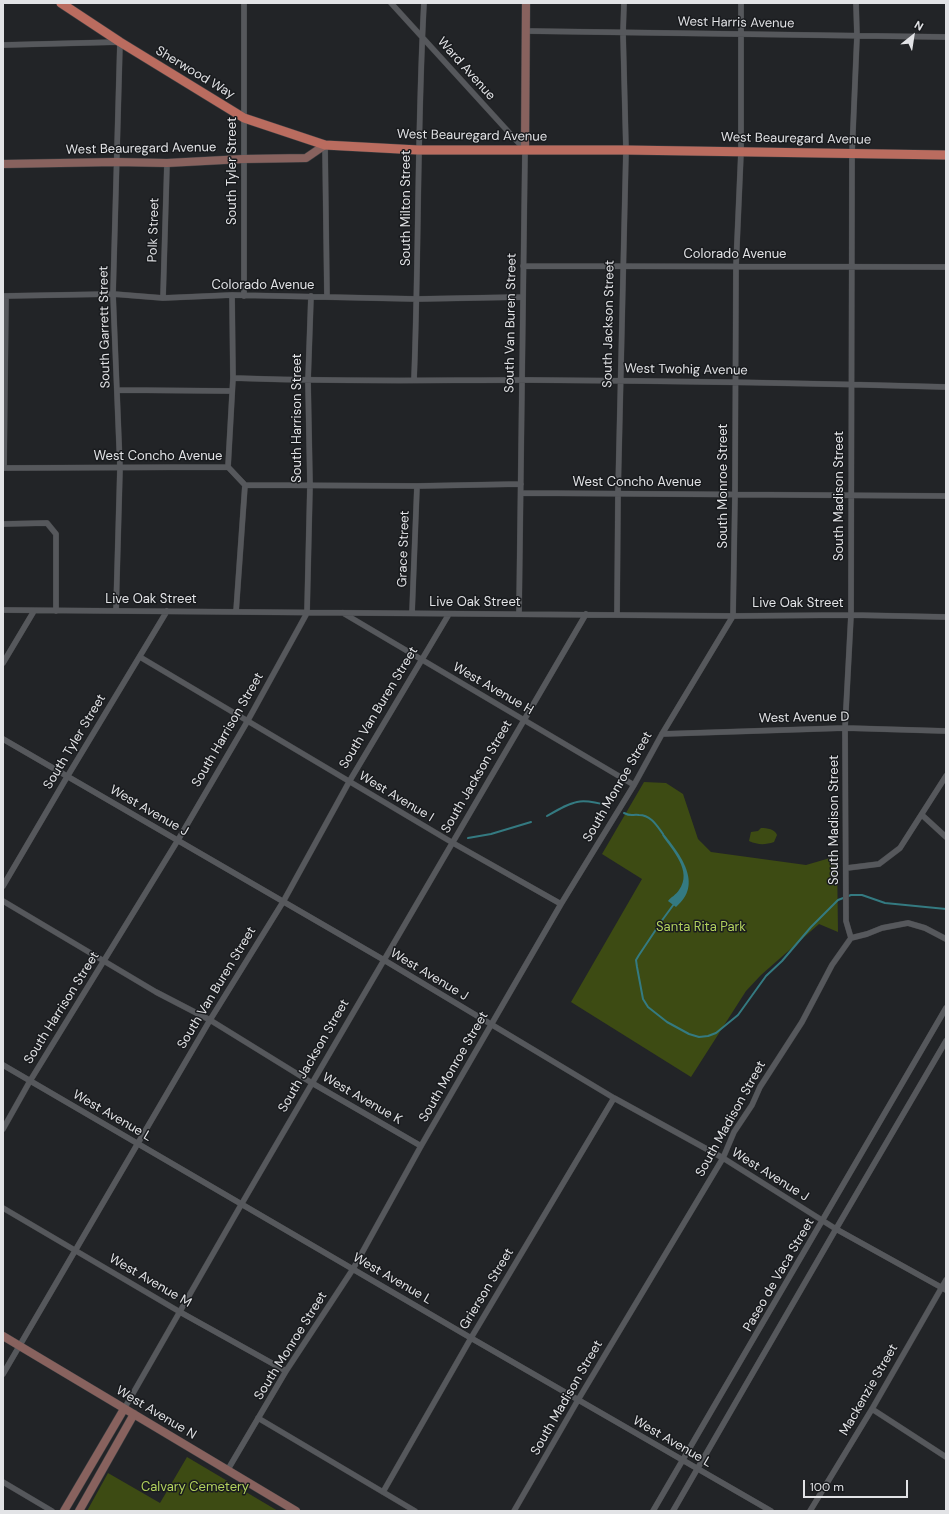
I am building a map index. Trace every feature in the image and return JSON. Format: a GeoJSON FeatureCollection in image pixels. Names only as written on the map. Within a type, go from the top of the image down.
{"type":"FeatureCollection","features":[{"type":"Feature","properties":{"kind":"main road","name":"Sherwood Way"},"geometry":{"type":"LineString","coordinates":[[61,3],[120,42],[244,118],[325,144]]}},
{"type":"Feature","properties":{"kind":"main road","name":"West Beauregard Avenue"},"geometry":{"type":"LineString","coordinates":[[325,144],[418,150],[626,150],[946,155]]}},
{"type":"Feature","properties":{"kind":"street","name":"South Tyler Street"},"geometry":{"type":"LineString","coordinates":[[244,3],[244,296]]}},
{"type":"Feature","properties":{"kind":"street","name":"Ward Avenue"},"geometry":{"type":"LineString","coordinates":[[391,3],[525,150]]}},
{"type":"Feature","properties":{"kind":"street","name":"South Milton Street"},"geometry":{"type":"LineString","coordinates":[[414,380],[417,299],[418,150],[424,3]]}},
{"type":"Feature","properties":{"kind":"street","name":"South Van Buren Street"},"geometry":{"type":"LineString","coordinates":[[519,614],[526,3]]}},
{"type":"Feature","properties":{"kind":"street","name":"South Jackson Street"},"geometry":{"type":"LineString","coordinates":[[617,615],[622,266],[626,150],[623,33],[624,3]]}},
{"type":"Feature","properties":{"kind":"street","name":"South Monroe Street"},"geometry":{"type":"LineString","coordinates":[[228,1471],[286,1371],[353,1269],[421,1146],[561,904],[634,785],[662,734],[733,616],[736,494],[736,266],[741,152],[741,3]]}},
{"type":"Feature","properties":{"kind":"street","name":"South Madison Street"},"geometry":{"type":"LineString","coordinates":[[514,1511],[578,1400],[723,1158],[734,1132],[752,1104],[760,1087],[802,1022],[832,965],[851,938],[846,921],[847,868],[845,728],[851,615],[852,153],[857,36],[856,3]]}},
{"type":"Feature","properties":{"kind":"street","name":"West Harris Avenue"},"geometry":{"type":"LineString","coordinates":[[526,31],[946,37]]}},
{"type":"Feature","properties":{"kind":"street"},"geometry":{"type":"LineString","coordinates":[[3,45],[120,42]]}},
{"type":"Feature","properties":{"kind":"street","name":"South Garrett Street"},"geometry":{"type":"LineString","coordinates":[[116,611],[120,468],[113,294],[120,42]]}},
{"type":"Feature","properties":{"kind":"street"},"geometry":{"type":"LineString","coordinates":[[325,144],[326,297]]}},
{"type":"Feature","properties":{"kind":"street","name":"West Beauregard Avenue"},"geometry":{"type":"LineString","coordinates":[[3,164],[116,162],[167,163],[243,159],[306,158],[325,144]]}},
{"type":"Feature","properties":{"kind":"street","name":"Polk Street"},"geometry":{"type":"LineString","coordinates":[[163,298],[167,163]]}},
{"type":"Feature","properties":{"kind":"street","name":"Colorado Avenue"},"geometry":{"type":"LineString","coordinates":[[524,266],[946,267]]}},
{"type":"Feature","properties":{"kind":"street","name":"Colorado Avenue"},"geometry":{"type":"LineString","coordinates":[[4,296],[113,294],[163,298],[232,295],[417,299],[523,297]]}},
{"type":"Feature","properties":{"kind":"street"},"geometry":{"type":"LineString","coordinates":[[228,467],[233,378],[232,295]]}},
{"type":"Feature","properties":{"kind":"street"},"geometry":{"type":"LineString","coordinates":[[3,468],[4,296]]}},
{"type":"Feature","properties":{"kind":"street","name":"South Harrison Street"},"geometry":{"type":"LineString","coordinates":[[3,1129],[30,1081],[178,840],[247,722],[307,612],[310,485],[308,381],[311,296]]}},
{"type":"Feature","properties":{"kind":"street","name":"West Twohig Avenue"},"geometry":{"type":"LineString","coordinates":[[233,378],[308,381],[522,380],[735,382],[946,387]]}},
{"type":"Feature","properties":{"kind":"street"},"geometry":{"type":"LineString","coordinates":[[117,390],[232,391]]}},
{"type":"Feature","properties":{"kind":"street","name":"West Concho Avenue"},"geometry":{"type":"LineString","coordinates":[[3,468],[228,467],[245,485]]}},
{"type":"Feature","properties":{"kind":"street"},"geometry":{"type":"LineString","coordinates":[[236,612],[245,485],[417,486],[521,484]]}},
{"type":"Feature","properties":{"kind":"street","name":"Grace Street"},"geometry":{"type":"LineString","coordinates":[[412,613],[417,486]]}},
{"type":"Feature","properties":{"kind":"street","name":"West Concho Avenue"},"geometry":{"type":"LineString","coordinates":[[521,493],[946,496]]}},
{"type":"Feature","properties":{"kind":"street"},"geometry":{"type":"LineString","coordinates":[[3,524],[46,523],[56,534],[56,611]]}},
{"type":"Feature","properties":{"kind":"street","name":"Live Oak Street"},"geometry":{"type":"LineString","coordinates":[[3,610],[733,616],[851,615],[946,617]]}},
{"type":"Feature","properties":{"kind":"street"},"geometry":{"type":"LineString","coordinates":[[3,663],[34,611]]}},
{"type":"Feature","properties":{"kind":"street","name":"South Tyler Street"},"geometry":{"type":"LineString","coordinates":[[3,886],[167,611]]}},
{"type":"Feature","properties":{"kind":"street","name":"West Avenue H"},"geometry":{"type":"LineString","coordinates":[[342,613],[634,785]]}},
{"type":"Feature","properties":{"kind":"street","name":"South Van Buren Street"},"geometry":{"type":"LineString","coordinates":[[3,1374],[210,1020],[283,902],[350,782],[449,614]]}},
{"type":"Feature","properties":{"kind":"street","name":"South Jackson Street"},"geometry":{"type":"LineString","coordinates":[[64,1511],[241,1204],[586,614]]}},
{"type":"Feature","properties":{"kind":"street","name":"West Avenue I"},"geometry":{"type":"LineString","coordinates":[[140,657],[247,722],[453,843],[561,904]]}},
{"type":"Feature","properties":{"kind":"street","name":"West Avenue D"},"geometry":{"type":"LineString","coordinates":[[662,734],[845,728],[946,731]]}},
{"type":"Feature","properties":{"kind":"street","name":"West Avenue J"},"geometry":{"type":"LineString","coordinates":[[3,739],[384,960],[614,1098],[723,1158],[836,1229],[944,1289]]}},
{"type":"Feature","properties":{"kind":"street"},"geometry":{"type":"LineString","coordinates":[[847,868],[879,864],[900,848],[946,776]]}},
{"type":"Feature","properties":{"kind":"street"},"geometry":{"type":"LineString","coordinates":[[922,815],[946,837]]}},
{"type":"Feature","properties":{"kind":"street","name":"West Avenue K"},"geometry":{"type":"LineString","coordinates":[[3,901],[156,992],[210,1020],[312,1083],[421,1146]]}},
{"type":"Feature","properties":{"kind":"street"},"geometry":{"type":"LineString","coordinates":[[851,938],[882,928],[908,923],[925,928],[946,939]]}},
{"type":"Feature","properties":{"kind":"street","name":"Paseo de Vaca Street"},"geometry":{"type":"LineString","coordinates":[[653,1511],[684,1461],[946,1008]]}},
{"type":"Feature","properties":{"kind":"street","name":"Paseo de Vaca Street"},"geometry":{"type":"LineString","coordinates":[[673,1511],[946,1041]]}},
{"type":"Feature","properties":{"kind":"street","name":"West Avenue L"},"geometry":{"type":"LineString","coordinates":[[3,1065],[771,1511]]}},
{"type":"Feature","properties":{"kind":"street","name":"Grierson Street"},"geometry":{"type":"LineString","coordinates":[[383,1492],[471,1338],[614,1098]]}},
{"type":"Feature","properties":{"kind":"street","name":"West Avenue M"},"geometry":{"type":"LineString","coordinates":[[3,1208],[180,1312],[286,1371]]}},
{"type":"Feature","properties":{"kind":"street","name":"Mackenzie Street"},"geometry":{"type":"LineString","coordinates":[[810,1511],[944,1289],[946,1280]]}},
{"type":"Feature","properties":{"kind":"street","name":"West Avenue N"},"geometry":{"type":"LineString","coordinates":[[3,1336],[296,1511]]}},
{"type":"Feature","properties":{"kind":"street"},"geometry":{"type":"LineString","coordinates":[[872,1409],[946,1457]]}},
{"type":"Feature","properties":{"kind":"street"},"geometry":{"type":"LineString","coordinates":[[79,1511],[134,1414]]}},
{"type":"Feature","properties":{"kind":"street"},"geometry":{"type":"LineString","coordinates":[[258,1418],[415,1511]]}},
{"type":"Feature","properties":{"kind":"street"},"geometry":{"type":"LineString","coordinates":[[3,1482],[52,1511]]}},
{"type":"Feature","properties":{"kind":"green space","name":"Santa Rita Park"},"geometry":{"type":"Polygon","coordinates":[[[644,782],[666,783],[683,794],[698,839],[711,852],[806,865],[837,856],[838,932],[819,924],[761,975],[746,991],[691,1077],[571,1002],[642,879],[602,854],[644,782]]]}},
{"type":"Feature","properties":{"kind":"green space"},"geometry":{"type":"Polygon","coordinates":[[[761,828],[773,830],[776,833],[777,835],[774,842],[762,844],[749,841],[751,832],[758,831],[761,828]]]}},
{"type":"Feature","properties":{"kind":"green space","name":"Calvary Cemetery"},"geometry":{"type":"Polygon","coordinates":[[[187,1457],[278,1511],[87,1511],[108,1473],[160,1503],[187,1457]]]}},
{"type":"Feature","properties":{"kind":"water"},"geometry":{"type":"Polygon","coordinates":[[[663,833],[682,860],[689,879],[688,889],[684,898],[676,907],[668,901],[678,892],[683,883],[684,876],[680,861],[662,835],[663,833]]]}},
{"type":"Feature","properties":{"kind":"waterway"},"geometry":{"type":"LineString","coordinates":[[547,816],[576,802],[583,801],[609,806]]}},
{"type":"Feature","properties":{"kind":"waterway"},"geometry":{"type":"LineString","coordinates":[[624,813],[629,815],[643,815],[647,817],[663,834]]}},
{"type":"Feature","properties":{"kind":"waterway"},"geometry":{"type":"LineString","coordinates":[[468,838],[491,834],[531,822]]}},
{"type":"Feature","properties":{"kind":"waterway"},"geometry":{"type":"LineString","coordinates":[[674,904],[636,960],[643,999],[648,1007],[667,1022],[689,1034],[699,1037],[716,1033],[738,1015],[766,976],[782,961],[811,927],[838,900],[851,895],[862,895],[885,903],[946,909]]}}]}
